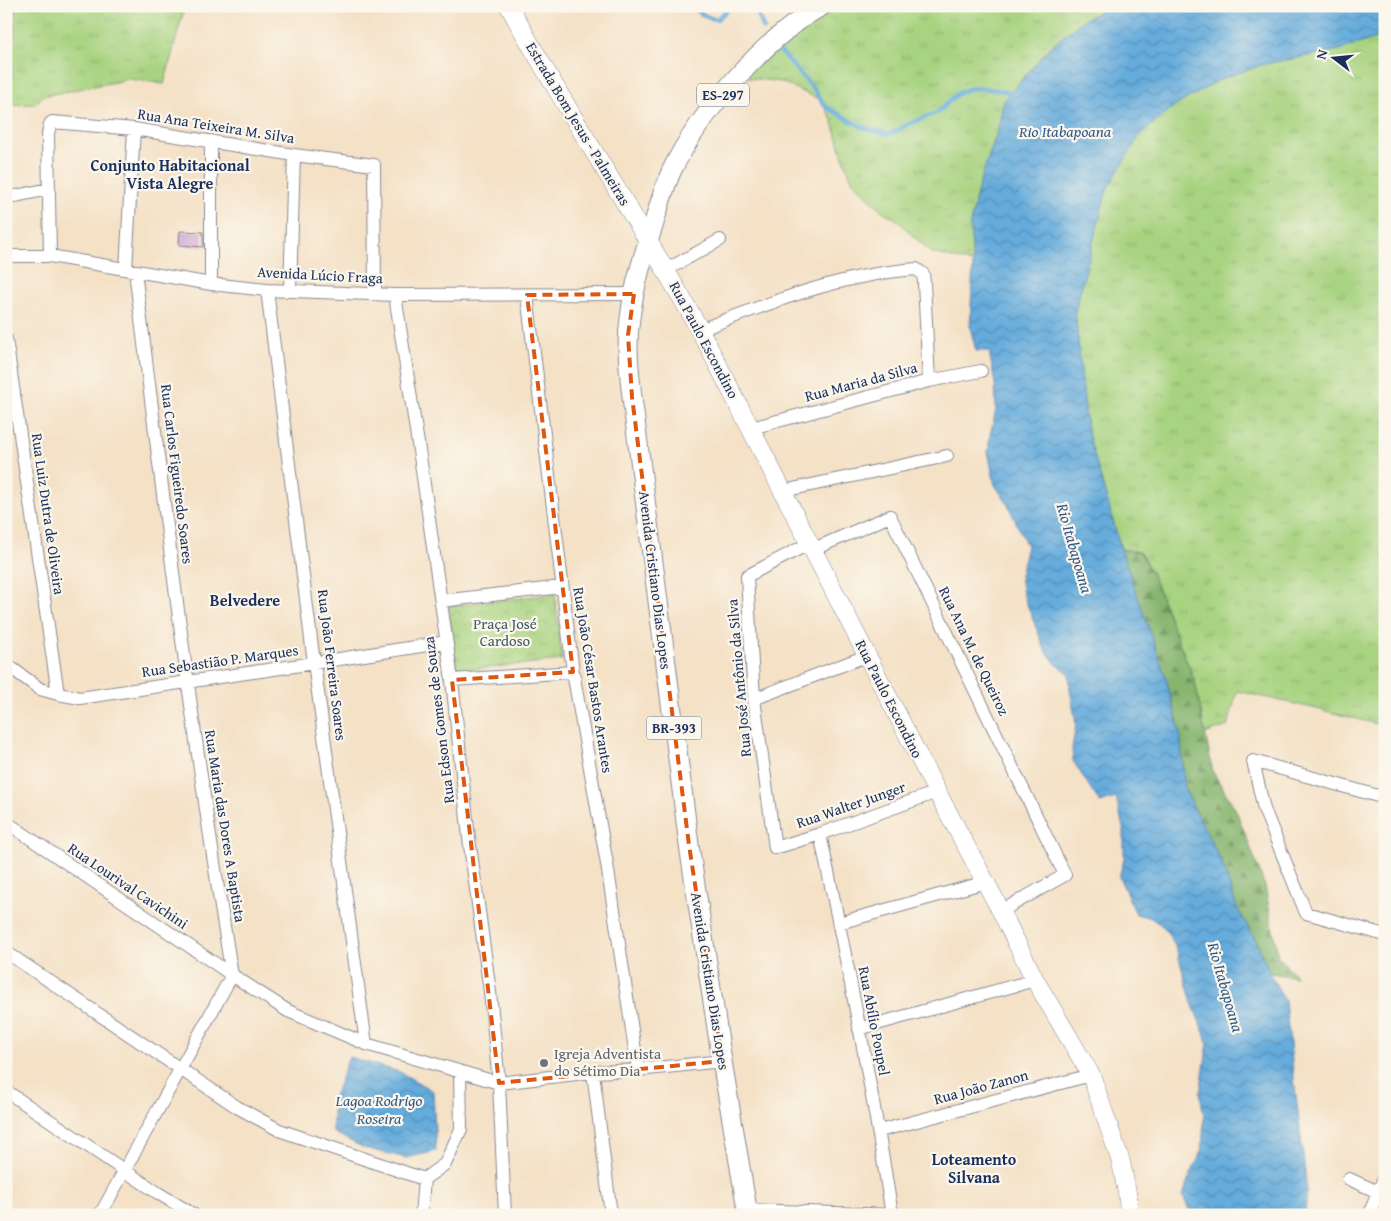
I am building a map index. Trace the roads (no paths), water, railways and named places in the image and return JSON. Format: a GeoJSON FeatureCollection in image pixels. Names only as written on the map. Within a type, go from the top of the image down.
{"type":"FeatureCollection","features":[{"type":"Feature","properties":{"kind":"main road","name":"Estrada Bom Jesus - Palmeiras"},"geometry":{"type":"LineString","coordinates":[[509,6],[597,158],[648,240]]}},
{"type":"Feature","properties":{"kind":"main road","name":"Avenida Cristiano Dias Lopes"},"geometry":{"type":"LineString","coordinates":[[748,1212],[722,1062],[689,845],[632,397],[628,335],[634,294],[648,240],[671,172],[688,142],[704,118],[762,51],[811,12],[822,6]]}},
{"type":"Feature","properties":{"kind":"main road","name":"Rua Paulo Escondino"},"geometry":{"type":"LineString","coordinates":[[648,240],[700,330],[812,546],[866,656],[986,882],[1035,980],[1091,1076],[1121,1162],[1128,1198],[1129,1215]]}},
{"type":"Feature","properties":{"kind":"street","name":"Rua Ana Teixeira M. Silva"},"geometry":{"type":"LineString","coordinates":[[49,189],[48,128],[52,122],[134,129],[294,154],[374,164],[375,294]]}},
{"type":"Feature","properties":{"kind":"street","name":"Rua Carlos Figueiredo Soares"},"geometry":{"type":"LineString","coordinates":[[134,129],[130,270],[187,681]]}},
{"type":"Feature","properties":{"kind":"street"},"geometry":{"type":"LineString","coordinates":[[211,141],[211,284]]}},
{"type":"Feature","properties":{"kind":"street"},"geometry":{"type":"LineString","coordinates":[[290,291],[294,154]]}},
{"type":"Feature","properties":{"kind":"street"},"geometry":{"type":"LineString","coordinates":[[6,198],[49,189],[50,256]]}},
{"type":"Feature","properties":{"kind":"street"},"geometry":{"type":"LineString","coordinates":[[666,270],[720,240]]}},
{"type":"Feature","properties":{"kind":"street","name":"Avenida Lúcio Fraga"},"geometry":{"type":"LineString","coordinates":[[6,256],[50,256],[211,284],[267,290],[395,295],[634,294]]}},
{"type":"Feature","properties":{"kind":"street"},"geometry":{"type":"LineString","coordinates":[[700,330],[825,285],[870,274],[916,269],[923,274],[929,381]]}},
{"type":"Feature","properties":{"kind":"street","name":"Rua João Ferreira Soares"},"geometry":{"type":"LineString","coordinates":[[267,290],[314,663],[366,1044]]}},
{"type":"Feature","properties":{"kind":"street","name":"Rua Edson Gomes de Souza"},"geometry":{"type":"LineString","coordinates":[[395,295],[452,680],[469,838],[490,992],[499,1083],[505,1215]]}},
{"type":"Feature","properties":{"kind":"street","name":"Rua João César Bastos Arantes"},"geometry":{"type":"LineString","coordinates":[[526,295],[573,672],[607,864],[638,1070]]}},
{"type":"Feature","properties":{"kind":"street","name":"Rua Luiz Dutra de Oliveira"},"geometry":{"type":"LineString","coordinates":[[6,339],[58,694]]}},
{"type":"Feature","properties":{"kind":"street","name":"Rua Maria da Silva"},"geometry":{"type":"LineString","coordinates":[[751,428],[929,381],[980,371]]}},
{"type":"Feature","properties":{"kind":"street"},"geometry":{"type":"LineString","coordinates":[[783,491],[947,456]]}},
{"type":"Feature","properties":{"kind":"street","name":"Rua Ana M. de Queiroz"},"geometry":{"type":"LineString","coordinates":[[812,546],[890,516],[1065,875],[1001,911]]}},
{"type":"Feature","properties":{"kind":"street","name":"Rua José Antônio da Silva"},"geometry":{"type":"LineString","coordinates":[[775,848],[754,699],[747,576],[812,546]]}},
{"type":"Feature","properties":{"kind":"street"},"geometry":{"type":"LineString","coordinates":[[441,601],[562,587]]}},
{"type":"Feature","properties":{"kind":"street","name":"Rua Sebastião P. Marques"},"geometry":{"type":"LineString","coordinates":[[6,664],[40,688],[80,698],[446,642]]}},
{"type":"Feature","properties":{"kind":"street"},"geometry":{"type":"LineString","coordinates":[[754,699],[866,656]]}},
{"type":"Feature","properties":{"kind":"street"},"geometry":{"type":"LineString","coordinates":[[452,680],[573,672]]}},
{"type":"Feature","properties":{"kind":"street","name":"Rua Maria das Dores A Baptista"},"geometry":{"type":"LineString","coordinates":[[187,681],[206,818],[232,975]]}},
{"type":"Feature","properties":{"kind":"street"},"geometry":{"type":"LineString","coordinates":[[1385,798],[1253,761],[1264,808],[1306,913],[1385,935]]}},
{"type":"Feature","properties":{"kind":"street","name":"Rua Walter Junger"},"geometry":{"type":"LineString","coordinates":[[775,848],[937,792]]}},
{"type":"Feature","properties":{"kind":"street","name":"Rua Lourival Cavichini"},"geometry":{"type":"LineString","coordinates":[[6,822],[288,1011],[366,1044],[499,1083]]}},
{"type":"Feature","properties":{"kind":"street","name":"Rua Abílio Poupel"},"geometry":{"type":"LineString","coordinates":[[820,834],[879,1131],[892,1215]]}},
{"type":"Feature","properties":{"kind":"street"},"geometry":{"type":"LineString","coordinates":[[839,923],[986,882]]}},
{"type":"Feature","properties":{"kind":"street"},"geometry":{"type":"LineString","coordinates":[[6,952],[237,1107],[279,1130],[424,1179]]}},
{"type":"Feature","properties":{"kind":"street"},"geometry":{"type":"LineString","coordinates":[[100,1215],[232,975]]}},
{"type":"Feature","properties":{"kind":"street"},"geometry":{"type":"LineString","coordinates":[[859,1029],[1035,980]]}},
{"type":"Feature","properties":{"kind":"street"},"geometry":{"type":"LineString","coordinates":[[499,1083],[593,1072],[722,1062]]}},
{"type":"Feature","properties":{"kind":"street"},"geometry":{"type":"LineString","coordinates":[[421,1215],[424,1179],[444,1164],[461,1129],[460,1072]]}},
{"type":"Feature","properties":{"kind":"street"},"geometry":{"type":"LineString","coordinates":[[593,1072],[611,1215]]}},
{"type":"Feature","properties":{"kind":"street","name":"Rua João Zanon"},"geometry":{"type":"LineString","coordinates":[[879,1131],[1091,1076]]}},
{"type":"Feature","properties":{"kind":"street"},"geometry":{"type":"LineString","coordinates":[[6,1091],[124,1171],[194,1215]]}},
{"type":"Feature","properties":{"kind":"street"},"geometry":{"type":"LineString","coordinates":[[1369,1215],[1382,1193],[1385,1175]]}},
{"type":"Feature","properties":{"kind":"street"},"geometry":{"type":"LineString","coordinates":[[1349,1179],[1382,1193]]}},
{"type":"Feature","properties":{"kind":"street"},"geometry":{"type":"LineString","coordinates":[[748,1212],[892,1215]]}},
{"type":"Feature","properties":{"kind":"water","name":"Rio Itabapoana"},"geometry":{"type":"Polygon","coordinates":[[[1111,6],[1385,6],[1385,35],[1339,50],[1264,64],[1221,79],[1173,107],[1140,135],[1107,189],[1075,311],[1087,430],[1121,549],[1165,675],[1180,732],[1185,790],[1221,861],[1237,908],[1255,939],[1285,1001],[1307,1190],[1305,1215],[1191,1215],[1183,1196],[1188,1180],[1202,1151],[1204,1117],[1200,1093],[1208,1043],[1192,1003],[1176,948],[1164,927],[1151,918],[1136,914],[1119,877],[1124,859],[1124,832],[1116,798],[1100,803],[1073,761],[1072,748],[1076,724],[1069,673],[1056,664],[1044,648],[1023,594],[1020,576],[1027,546],[1007,503],[995,485],[988,452],[996,410],[995,384],[989,351],[976,351],[970,327],[973,263],[970,224],[979,185],[998,129],[1004,100],[1051,46],[1085,19],[1111,6]]]}},
{"type":"Feature","properties":{"kind":"water","name":"Lagoa Rodrigo Roseira"},"geometry":{"type":"Polygon","coordinates":[[[349,1057],[400,1072],[433,1091],[436,1151],[406,1158],[364,1148],[333,1132],[333,1099],[349,1057]]]}},
{"type":"Feature","properties":{"kind":"waterway"},"geometry":{"type":"LineString","coordinates":[[691,6],[713,19],[717,19],[732,6]]}},
{"type":"Feature","properties":{"kind":"waterway"},"geometry":{"type":"LineString","coordinates":[[757,6],[764,29]]}},
{"type":"Feature","properties":{"kind":"waterway"},"geometry":{"type":"LineString","coordinates":[[777,48],[813,88],[825,106],[860,126],[887,134],[938,112],[957,94],[967,89],[999,90],[1015,94]]}},
{"type":"Feature","properties":{"kind":"place","name":"Igreja Adventista do Sétimo Dia"},"geometry":{"type":"Point","coordinates":[544,1063]}},
{"type":"Feature","properties":{"kind":"district","name":"Conjunto Habitacional Vista Alegre"},"geometry":{"type":"Point","coordinates":[170,174]}},
{"type":"Feature","properties":{"kind":"district","name":"Belvedere"},"geometry":{"type":"Point","coordinates":[245,600]}},
{"type":"Feature","properties":{"kind":"district","name":"Loteamento Silvana"},"geometry":{"type":"Point","coordinates":[974,1168]}},
{"type":"Feature","properties":{"kind":"park label","name":"Praça José Cardoso"},"geometry":{"type":"Point","coordinates":[505,632]}}]}
